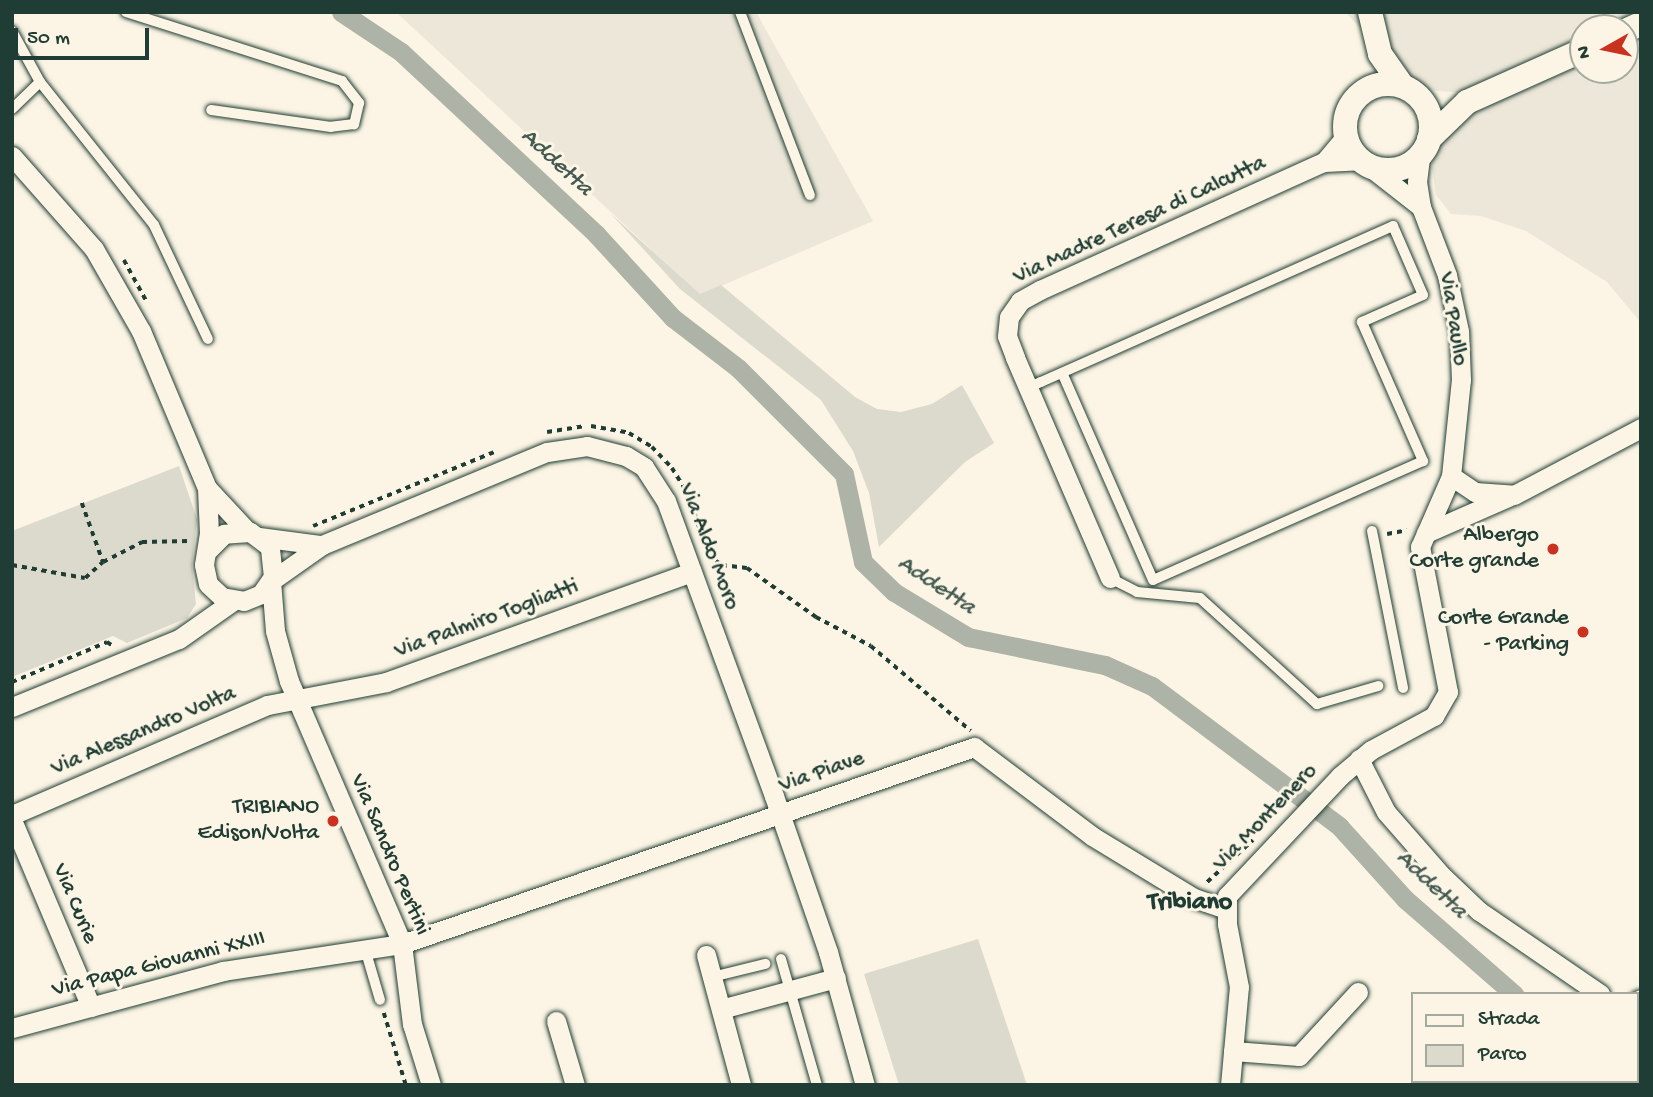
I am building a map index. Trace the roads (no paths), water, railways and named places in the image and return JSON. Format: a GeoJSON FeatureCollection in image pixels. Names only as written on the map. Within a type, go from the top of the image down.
{"type":"FeatureCollection","features":[{"type":"Feature","properties":{"kind":"street","name":"Via Paullo"},"geometry":{"type":"LineString","coordinates":[[1345,137],[1348,111],[1364,91],[1375,39],[1370,12]]}},
{"type":"Feature","properties":{"kind":"street","name":"Via Paullo"},"geometry":{"type":"LineString","coordinates":[[1375,39],[1409,91],[1429,115],[1417,183],[1421,207],[1447,275],[1459,331],[1461,380],[1451,476],[1418,531],[1422,566],[1447,673]]}},
{"type":"Feature","properties":{"kind":"street"},"geometry":{"type":"LineString","coordinates":[[1364,164],[1397,170],[1425,148],[1467,102],[1569,56]]}},
{"type":"Feature","properties":{"kind":"street"},"geometry":{"type":"LineString","coordinates":[[1364,91],[1376,85],[1467,102]]}},
{"type":"Feature","properties":{"kind":"street"},"geometry":{"type":"LineString","coordinates":[[1345,137],[1364,164],[1421,207]]}},
{"type":"Feature","properties":{"kind":"street","name":"Via Madre Teresa di Calcutta"},"geometry":{"type":"LineString","coordinates":[[1110,578],[1007,335],[1009,317],[1020,301],[1324,162],[1345,137]]}},
{"type":"Feature","properties":{"kind":"street"},"geometry":{"type":"LineString","coordinates":[[12,156],[70,219],[115,281],[141,331],[207,488],[274,556],[271,581],[260,595],[238,601],[190,633],[12,707]]}},
{"type":"Feature","properties":{"kind":"street","name":"Via Madre Teresa di Calcutta"},"geometry":{"type":"LineString","coordinates":[[1324,162],[1364,164]]}},
{"type":"Feature","properties":{"kind":"street"},"geometry":{"type":"LineString","coordinates":[[1418,531],[1514,495],[1641,428]]}},
{"type":"Feature","properties":{"kind":"street","name":"Via Aldo Moro"},"geometry":{"type":"LineString","coordinates":[[271,581],[322,545],[547,452],[587,446],[626,456],[657,483],[692,572],[836,978],[865,1085]]}},
{"type":"Feature","properties":{"kind":"street"},"geometry":{"type":"LineString","coordinates":[[1451,476],[1475,492],[1514,495]]}},
{"type":"Feature","properties":{"kind":"street"},"geometry":{"type":"LineString","coordinates":[[207,488],[202,546],[208,582],[218,594],[238,601]]}},
{"type":"Feature","properties":{"kind":"street"},"geometry":{"type":"LineString","coordinates":[[202,546],[224,534],[253,534],[322,545]]}},
{"type":"Feature","properties":{"kind":"street","name":"Via Palmiro Togliatti"},"geometry":{"type":"LineString","coordinates":[[296,700],[386,682],[692,572]]}},
{"type":"Feature","properties":{"kind":"street","name":"Via Sandro Pertini"},"geometry":{"type":"LineString","coordinates":[[271,581],[278,650]]}},
{"type":"Feature","properties":{"kind":"street","name":"Via Sandro Pertini"},"geometry":{"type":"LineString","coordinates":[[238,601],[257,614],[278,650],[296,700],[402,944],[412,1024],[431,1085]]}},
{"type":"Feature","properties":{"kind":"street","name":"Via Montenero"},"geometry":{"type":"LineString","coordinates":[[1230,1085],[1239,969],[1226,909],[1233,888],[1359,759],[1434,716],[1448,692],[1447,673]]}},
{"type":"Feature","properties":{"kind":"street","name":"Via Alessandro Volta"},"geometry":{"type":"LineString","coordinates":[[12,817],[267,705],[296,700]]}},
{"type":"Feature","properties":{"kind":"street","name":"Via Piave"},"geometry":{"type":"LineString","coordinates":[[402,944],[974,747],[1092,836],[1194,898],[1226,909]]}},
{"type":"Feature","properties":{"kind":"street"},"geometry":{"type":"LineString","coordinates":[[1359,759],[1385,811],[1442,876],[1490,919],[1597,992]]}},
{"type":"Feature","properties":{"kind":"street","name":"Via Curie"},"geometry":{"type":"LineString","coordinates":[[12,817],[91,1007]]}},
{"type":"Feature","properties":{"kind":"street","name":"Via Papa Giovanni XXIII"},"geometry":{"type":"LineString","coordinates":[[12,1028],[254,964],[402,944]]}},
{"type":"Feature","properties":{"kind":"street"},"geometry":{"type":"LineString","coordinates":[[706,955],[740,1085]]}},
{"type":"Feature","properties":{"kind":"street"},"geometry":{"type":"LineString","coordinates":[[721,1009],[836,978]]}},
{"type":"Feature","properties":{"kind":"street"},"geometry":{"type":"LineString","coordinates":[[1233,1051],[1299,1056],[1358,992]]}},
{"type":"Feature","properties":{"kind":"street"},"geometry":{"type":"LineString","coordinates":[[556,1021],[575,1085]]}},
{"type":"Feature","properties":{"kind":"lane"},"geometry":{"type":"LineString","coordinates":[[126,12],[342,81],[359,103],[354,124],[331,127],[211,110]]}},
{"type":"Feature","properties":{"kind":"lane"},"geometry":{"type":"LineString","coordinates":[[740,12],[810,195]]}},
{"type":"Feature","properties":{"kind":"lane"},"geometry":{"type":"LineString","coordinates":[[12,31],[40,82],[154,225],[208,339]]}},
{"type":"Feature","properties":{"kind":"lane"},"geometry":{"type":"LineString","coordinates":[[12,109],[40,82]]}},
{"type":"Feature","properties":{"kind":"lane"},"geometry":{"type":"LineString","coordinates":[[1028,388],[1393,226],[1423,295],[1362,322],[1423,461],[1153,580],[1062,373]]}},
{"type":"Feature","properties":{"kind":"lane"},"geometry":{"type":"LineString","coordinates":[[1372,534],[1403,688]]}},
{"type":"Feature","properties":{"kind":"lane"},"geometry":{"type":"LineString","coordinates":[[1110,578],[1138,592],[1200,598],[1317,704],[1378,686]]}},
{"type":"Feature","properties":{"kind":"lane"},"geometry":{"type":"LineString","coordinates":[[365,949],[380,1000]]}},
{"type":"Feature","properties":{"kind":"lane"},"geometry":{"type":"LineString","coordinates":[[781,959],[817,1085]]}},
{"type":"Feature","properties":{"kind":"lane"},"geometry":{"type":"LineString","coordinates":[[712,977],[765,964]]}},
{"type":"Feature","properties":{"kind":"waterway","name":"Addetta"},"geometry":{"type":"LineString","coordinates":[[341,12],[401,52],[596,234],[673,318],[738,368],[844,474],[863,562],[894,592],[968,637],[1105,665],[1152,686],[1339,826],[1405,899],[1512,992]]}},
{"type":"Feature","properties":{"kind":"place","name":"Albergo Corte grande"},"geometry":{"type":"Point","coordinates":[1553,549]}},
{"type":"Feature","properties":{"kind":"place","name":"Corte Grande - Parking"},"geometry":{"type":"Point","coordinates":[1583,632]}},
{"type":"Feature","properties":{"kind":"place","name":"TRIBIANO Edison/Volta"},"geometry":{"type":"Point","coordinates":[333,821]}},
{"type":"Feature","properties":{"kind":"district","name":"Tribiano"},"geometry":{"type":"Point","coordinates":[1190,904]}}]}
